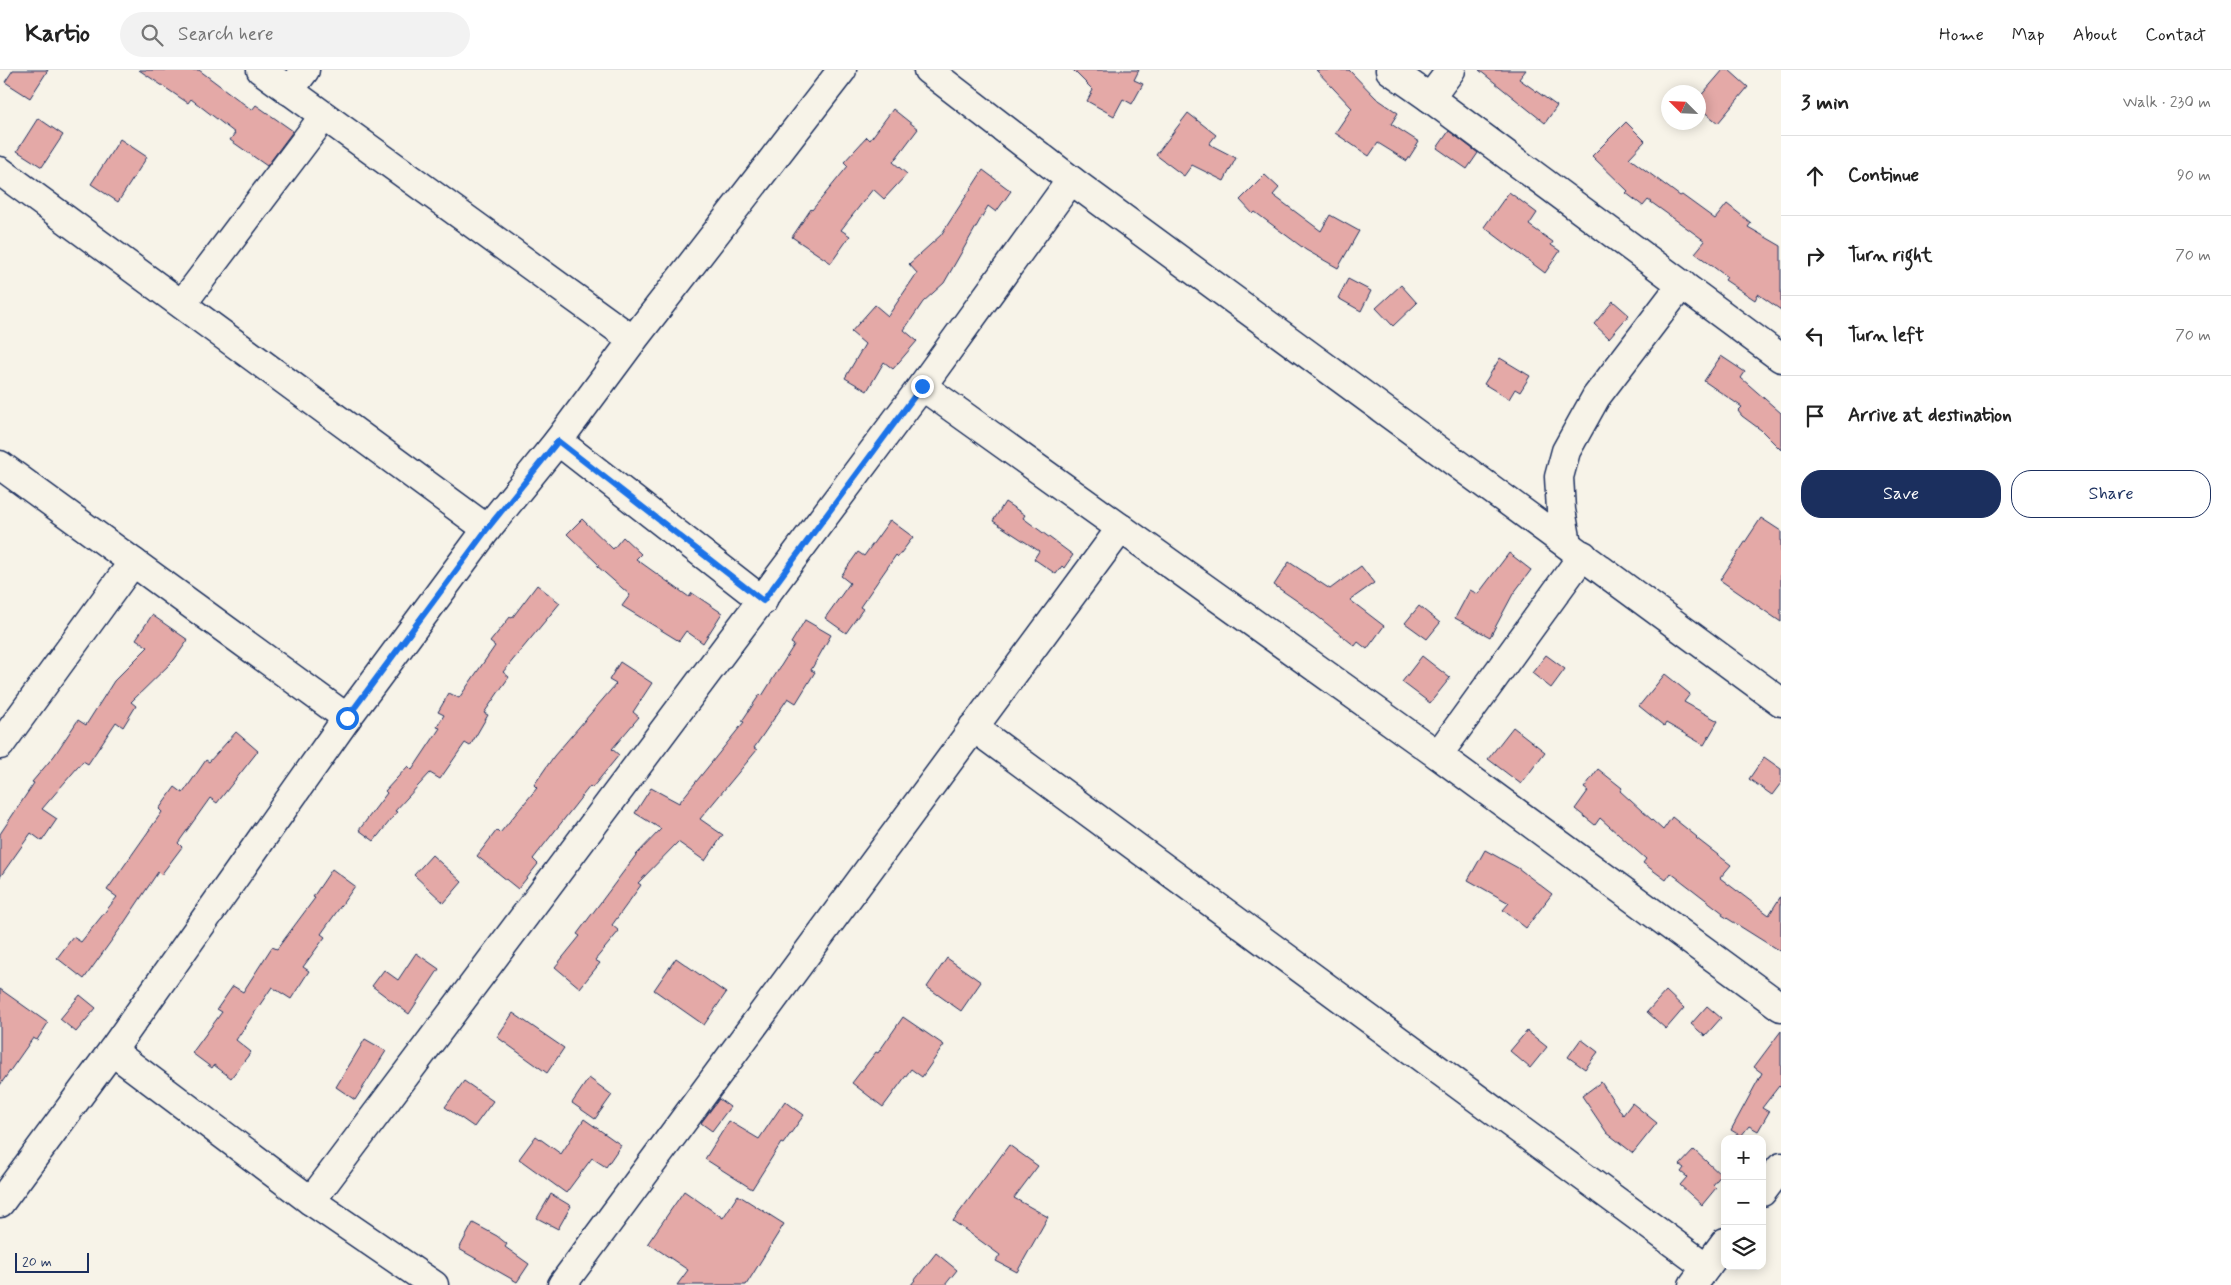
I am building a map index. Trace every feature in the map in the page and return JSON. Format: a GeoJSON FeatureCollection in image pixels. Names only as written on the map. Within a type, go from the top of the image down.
{"type":"FeatureCollection","features":[{"type":"Feature","properties":{"kind":"street"},"geometry":{"type":"LineString","coordinates":[[261,70],[297,80],[324,116],[633,340]]}},
{"type":"Feature","properties":{"kind":"street"},"geometry":{"type":"LineString","coordinates":[[0,1203],[112,1051],[347,718],[487,529],[558,441],[633,340],[842,70]]}},
{"type":"Feature","properties":{"kind":"street"},"geometry":{"type":"LineString","coordinates":[[928,70],[1071,180],[1781,702]]}},
{"type":"Feature","properties":{"kind":"street"},"geometry":{"type":"LineString","coordinates":[[1390,70],[1781,358]]}},
{"type":"Feature","properties":{"kind":"street"},"geometry":{"type":"LineString","coordinates":[[1430,98],[1451,70]]}},
{"type":"Feature","properties":{"kind":"street"},"geometry":{"type":"LineString","coordinates":[[182,304],[324,116]]}},
{"type":"Feature","properties":{"kind":"street"},"geometry":{"type":"LineString","coordinates":[[0,171],[487,529]]}},
{"type":"Feature","properties":{"kind":"street"},"geometry":{"type":"LineString","coordinates":[[311,1201],[763,601],[1071,180]]}},
{"type":"Feature","properties":{"kind":"street"},"geometry":{"type":"LineString","coordinates":[[1575,549],[1561,510],[1559,477],[1566,451],[1596,397],[1682,284]]}},
{"type":"Feature","properties":{"kind":"street"},"geometry":{"type":"LineString","coordinates":[[922,386],[1438,755],[1781,1007]]}},
{"type":"Feature","properties":{"kind":"street"},"geometry":{"type":"LineString","coordinates":[[558,441],[763,601]]}},
{"type":"Feature","properties":{"kind":"street"},"geometry":{"type":"LineString","coordinates":[[0,465],[347,718]]}},
{"type":"Feature","properties":{"kind":"street"},"geometry":{"type":"LineString","coordinates":[[562,1285],[972,727],[1121,528]]}},
{"type":"Feature","properties":{"kind":"street"},"geometry":{"type":"LineString","coordinates":[[1438,755],[1575,549]]}},
{"type":"Feature","properties":{"kind":"street"},"geometry":{"type":"LineString","coordinates":[[0,745],[133,562]]}},
{"type":"Feature","properties":{"kind":"street"},"geometry":{"type":"LineString","coordinates":[[972,727],[1700,1276],[1721,1247]]}},
{"type":"Feature","properties":{"kind":"street"},"geometry":{"type":"LineString","coordinates":[[112,1051],[311,1201],[434,1285]]}},
{"type":"Feature","properties":{"kind":"street"},"geometry":{"type":"LineString","coordinates":[[1766,1187],[1781,1167]]}},
{"type":"Feature","properties":{"kind":"building"},"geometry":{"type":"Polygon","coordinates":[[[13,70],[48,70],[30,98],[5,82],[13,70]]]}},
{"type":"Feature","properties":{"kind":"building"},"geometry":{"type":"Polygon","coordinates":[[[139,70],[199,70],[252,110],[256,105],[293,131],[267,166],[230,140],[235,133],[191,99],[188,103],[139,70]]]}},
{"type":"Feature","properties":{"kind":"building"},"geometry":{"type":"Polygon","coordinates":[[[1073,70],[1139,70],[1134,80],[1143,84],[1132,104],[1123,99],[1114,116],[1087,101],[1093,90],[1073,70]]]}},
{"type":"Feature","properties":{"kind":"building"},"geometry":{"type":"Polygon","coordinates":[[[1316,70],[1349,70],[1376,98],[1398,113],[1391,124],[1419,142],[1407,161],[1378,143],[1369,156],[1335,133],[1352,108],[1316,70]]]}},
{"type":"Feature","properties":{"kind":"building"},"geometry":{"type":"Polygon","coordinates":[[[1479,70],[1526,70],[1519,79],[1557,106],[1545,123],[1479,70]]]}},
{"type":"Feature","properties":{"kind":"building"},"geometry":{"type":"Polygon","coordinates":[[[1723,70],[1729,70],[1748,87],[1718,123],[1706,113],[1706,90],[1723,70]]]}},
{"type":"Feature","properties":{"kind":"building"},"geometry":{"type":"Polygon","coordinates":[[[893,109],[918,129],[893,162],[907,174],[884,199],[873,189],[841,230],[850,236],[831,263],[792,237],[811,209],[848,166],[844,162],[867,137],[870,140],[893,109]]]}},
{"type":"Feature","properties":{"kind":"building"},"geometry":{"type":"Polygon","coordinates":[[[1188,113],[1216,135],[1209,144],[1236,158],[1224,181],[1192,165],[1184,176],[1156,155],[1188,113]]]}},
{"type":"Feature","properties":{"kind":"building"},"geometry":{"type":"Polygon","coordinates":[[[38,118],[63,135],[42,167],[17,151],[38,118]]]}},
{"type":"Feature","properties":{"kind":"building"},"geometry":{"type":"Polygon","coordinates":[[[1626,122],[1645,141],[1629,158],[1715,219],[1727,204],[1751,223],[1748,227],[1781,246],[1781,310],[1758,294],[1755,300],[1725,280],[1727,277],[1695,253],[1705,241],[1648,200],[1643,206],[1626,193],[1628,191],[1592,156],[1626,122]]]}},
{"type":"Feature","properties":{"kind":"building"},"geometry":{"type":"Polygon","coordinates":[[[1449,131],[1478,153],[1467,169],[1437,148],[1449,131]]]}},
{"type":"Feature","properties":{"kind":"building"},"geometry":{"type":"Polygon","coordinates":[[[120,139],[147,157],[118,202],[91,184],[120,139]]]}},
{"type":"Feature","properties":{"kind":"building"},"geometry":{"type":"Polygon","coordinates":[[[983,170],[1011,191],[996,212],[988,206],[944,283],[923,302],[904,330],[917,341],[893,369],[884,362],[867,391],[845,378],[865,344],[851,332],[875,305],[888,316],[917,273],[909,264],[941,235],[983,170]]]}},
{"type":"Feature","properties":{"kind":"building"},"geometry":{"type":"Polygon","coordinates":[[[1265,175],[1279,188],[1273,195],[1321,231],[1330,215],[1359,231],[1338,268],[1306,250],[1255,212],[1253,214],[1240,200],[1265,175]]]}},
{"type":"Feature","properties":{"kind":"building"},"geometry":{"type":"Polygon","coordinates":[[[1509,192],[1537,213],[1529,225],[1553,242],[1551,245],[1560,251],[1545,273],[1484,227],[1509,192]]]}},
{"type":"Feature","properties":{"kind":"building"},"geometry":{"type":"Polygon","coordinates":[[[1348,279],[1371,291],[1361,311],[1338,298],[1348,279]]]}},
{"type":"Feature","properties":{"kind":"building"},"geometry":{"type":"Polygon","coordinates":[[[1401,285],[1417,303],[1393,326],[1376,308],[1401,285]]]}},
{"type":"Feature","properties":{"kind":"building"},"geometry":{"type":"Polygon","coordinates":[[[1613,301],[1629,315],[1609,338],[1594,324],[1613,301]]]}},
{"type":"Feature","properties":{"kind":"building"},"geometry":{"type":"Polygon","coordinates":[[[1721,356],[1745,372],[1741,378],[1781,413],[1781,450],[1761,430],[1742,416],[1738,411],[1742,407],[1704,381],[1721,356]]]}},
{"type":"Feature","properties":{"kind":"building"},"geometry":{"type":"Polygon","coordinates":[[[1500,358],[1530,376],[1520,392],[1515,389],[1509,399],[1484,384],[1500,358]]]}},
{"type":"Feature","properties":{"kind":"building"},"geometry":{"type":"Polygon","coordinates":[[[1005,502],[1025,515],[1023,518],[1073,555],[1064,568],[1062,566],[1056,574],[1034,559],[1039,551],[993,521],[1005,502]]]}},
{"type":"Feature","properties":{"kind":"building"},"geometry":{"type":"Polygon","coordinates":[[[1761,518],[1781,531],[1781,622],[1720,580],[1761,518]]]}},
{"type":"Feature","properties":{"kind":"building"},"geometry":{"type":"Polygon","coordinates":[[[582,519],[613,549],[623,537],[641,554],[636,559],[689,597],[692,593],[722,613],[703,643],[686,631],[679,641],[622,606],[630,595],[597,566],[599,565],[567,534],[582,519]]]}},
{"type":"Feature","properties":{"kind":"building"},"geometry":{"type":"Polygon","coordinates":[[[890,520],[913,537],[898,557],[896,555],[860,607],[863,609],[846,633],[825,618],[850,583],[841,576],[858,552],[864,556],[890,520]]]}},
{"type":"Feature","properties":{"kind":"building"},"geometry":{"type":"Polygon","coordinates":[[[1509,553],[1531,570],[1513,594],[1490,637],[1455,618],[1470,590],[1478,594],[1509,553]]]}},
{"type":"Feature","properties":{"kind":"building"},"geometry":{"type":"Polygon","coordinates":[[[1289,562],[1330,589],[1361,566],[1374,583],[1350,600],[1384,626],[1367,649],[1358,642],[1355,646],[1274,585],[1289,562]]]}},
{"type":"Feature","properties":{"kind":"building"},"geometry":{"type":"Polygon","coordinates":[[[537,585],[560,603],[503,672],[509,677],[484,713],[488,715],[470,746],[465,743],[440,779],[430,773],[395,811],[397,812],[374,841],[359,830],[387,793],[385,791],[408,766],[412,770],[440,728],[437,727],[444,715],[438,712],[449,693],[459,698],[495,646],[490,642],[510,617],[512,618],[537,585]]]}},
{"type":"Feature","properties":{"kind":"building"},"geometry":{"type":"Polygon","coordinates":[[[1419,606],[1440,623],[1427,639],[1405,623],[1419,606]]]}},
{"type":"Feature","properties":{"kind":"building"},"geometry":{"type":"Polygon","coordinates":[[[152,615],[188,640],[174,660],[131,702],[136,706],[123,727],[116,722],[88,764],[83,761],[42,809],[57,819],[42,841],[31,833],[0,877],[0,834],[34,783],[32,782],[54,756],[78,720],[86,725],[114,681],[148,647],[136,639],[152,615]]]}},
{"type":"Feature","properties":{"kind":"building"},"geometry":{"type":"Polygon","coordinates":[[[805,620],[831,635],[811,670],[815,672],[796,703],[788,698],[754,748],[757,750],[700,819],[723,835],[705,861],[678,842],[638,883],[641,885],[612,925],[619,931],[595,960],[600,963],[580,988],[555,967],[580,936],[577,934],[636,855],[661,829],[635,813],[651,788],[679,803],[744,722],[742,721],[760,694],[762,696],[794,645],[791,643],[805,620]]]}},
{"type":"Feature","properties":{"kind":"building"},"geometry":{"type":"Polygon","coordinates":[[[1546,655],[1565,669],[1551,688],[1532,673],[1546,655]]]}},
{"type":"Feature","properties":{"kind":"building"},"geometry":{"type":"Polygon","coordinates":[[[1422,656],[1450,678],[1430,703],[1402,682],[1422,656]]]}},
{"type":"Feature","properties":{"kind":"building"},"geometry":{"type":"Polygon","coordinates":[[[620,662],[652,683],[633,712],[639,717],[612,749],[619,755],[592,788],[590,786],[533,859],[538,864],[518,889],[477,856],[497,830],[500,833],[537,788],[534,785],[554,756],[616,684],[609,680],[620,662]]]}},
{"type":"Feature","properties":{"kind":"building"},"geometry":{"type":"Polygon","coordinates":[[[1665,674],[1690,694],[1684,702],[1718,721],[1704,745],[1666,723],[1664,726],[1639,706],[1665,674]]]}},
{"type":"Feature","properties":{"kind":"building"},"geometry":{"type":"Polygon","coordinates":[[[1513,727],[1545,752],[1521,784],[1488,759],[1513,727]]]}},
{"type":"Feature","properties":{"kind":"building"},"geometry":{"type":"Polygon","coordinates":[[[236,732],[258,751],[217,803],[210,798],[178,843],[182,847],[161,875],[158,872],[84,979],[57,958],[73,937],[81,942],[117,897],[107,890],[162,812],[159,809],[175,787],[183,793],[206,760],[209,762],[236,732]]]}},
{"type":"Feature","properties":{"kind":"building"},"geometry":{"type":"Polygon","coordinates":[[[1764,757],[1781,769],[1781,783],[1772,795],[1749,779],[1764,757]]]}},
{"type":"Feature","properties":{"kind":"building"},"geometry":{"type":"Polygon","coordinates":[[[1598,769],[1622,788],[1620,791],[1663,830],[1672,817],[1731,865],[1720,878],[1769,915],[1781,896],[1781,952],[1722,915],[1723,913],[1671,873],[1666,880],[1643,863],[1646,859],[1600,818],[1595,825],[1575,809],[1588,791],[1584,788],[1598,769]]]}},
{"type":"Feature","properties":{"kind":"building"},"geometry":{"type":"Polygon","coordinates":[[[1485,850],[1518,868],[1552,894],[1526,928],[1503,910],[1509,903],[1468,880],[1485,850]]]}},
{"type":"Feature","properties":{"kind":"building"},"geometry":{"type":"Polygon","coordinates":[[[432,855],[462,882],[444,903],[414,875],[432,855]]]}},
{"type":"Feature","properties":{"kind":"building"},"geometry":{"type":"Polygon","coordinates":[[[332,869],[355,886],[321,934],[325,937],[303,967],[309,971],[291,999],[272,987],[236,1040],[251,1052],[231,1078],[214,1065],[212,1068],[192,1053],[222,1012],[217,1009],[233,986],[243,992],[272,947],[277,949],[315,898],[313,897],[332,869]]]}},
{"type":"Feature","properties":{"kind":"building"},"geometry":{"type":"Polygon","coordinates":[[[416,953],[439,969],[409,1014],[372,986],[384,970],[398,980],[416,953]]]}},
{"type":"Feature","properties":{"kind":"building"},"geometry":{"type":"Polygon","coordinates":[[[676,958],[726,993],[704,1025],[654,990],[676,958]]]}},
{"type":"Feature","properties":{"kind":"building"},"geometry":{"type":"Polygon","coordinates":[[[947,958],[981,982],[961,1011],[927,987],[947,958]]]}},
{"type":"Feature","properties":{"kind":"building"},"geometry":{"type":"Polygon","coordinates":[[[0,989],[48,1023],[37,1040],[33,1038],[0,1085],[0,989]]]}},
{"type":"Feature","properties":{"kind":"building"},"geometry":{"type":"Polygon","coordinates":[[[1666,991],[1684,1008],[1666,1029],[1647,1012],[1666,991]]]}},
{"type":"Feature","properties":{"kind":"building"},"geometry":{"type":"Polygon","coordinates":[[[80,995],[96,1008],[76,1032],[60,1019],[80,995]]]}},
{"type":"Feature","properties":{"kind":"building"},"geometry":{"type":"Polygon","coordinates":[[[1707,1006],[1721,1018],[1705,1036],[1691,1024],[1707,1006]]]}},
{"type":"Feature","properties":{"kind":"building"},"geometry":{"type":"Polygon","coordinates":[[[513,1013],[564,1048],[547,1073],[497,1037],[513,1013]]]}},
{"type":"Feature","properties":{"kind":"building"},"geometry":{"type":"Polygon","coordinates":[[[903,1017],[944,1045],[922,1077],[911,1069],[883,1107],[852,1083],[876,1052],[878,1053],[903,1017]]]}},
{"type":"Feature","properties":{"kind":"building"},"geometry":{"type":"Polygon","coordinates":[[[1527,1031],[1547,1047],[1530,1068],[1510,1051],[1527,1031]]]}},
{"type":"Feature","properties":{"kind":"building"},"geometry":{"type":"Polygon","coordinates":[[[1781,1031],[1781,1088],[1779,1086],[1762,1108],[1769,1112],[1758,1131],[1749,1126],[1742,1135],[1739,1135],[1731,1130],[1762,1073],[1754,1067],[1781,1031]]]}},
{"type":"Feature","properties":{"kind":"building"},"geometry":{"type":"Polygon","coordinates":[[[365,1039],[386,1051],[355,1100],[336,1087],[365,1039]]]}},
{"type":"Feature","properties":{"kind":"building"},"geometry":{"type":"Polygon","coordinates":[[[1581,1039],[1598,1052],[1585,1069],[1568,1057],[1581,1039]]]}},
{"type":"Feature","properties":{"kind":"building"},"geometry":{"type":"Polygon","coordinates":[[[589,1078],[612,1095],[595,1119],[572,1103],[589,1078]]]}},
{"type":"Feature","properties":{"kind":"building"},"geometry":{"type":"Polygon","coordinates":[[[464,1081],[493,1101],[474,1127],[445,1107],[464,1081]]]}},
{"type":"Feature","properties":{"kind":"building"},"geometry":{"type":"Polygon","coordinates":[[[1601,1082],[1623,1115],[1632,1103],[1657,1123],[1633,1153],[1607,1133],[1582,1096],[1601,1082]]]}},
{"type":"Feature","properties":{"kind":"building"},"geometry":{"type":"Polygon","coordinates":[[[719,1099],[730,1107],[712,1131],[701,1123],[719,1099]]]}},
{"type":"Feature","properties":{"kind":"building"},"geometry":{"type":"Polygon","coordinates":[[[785,1101],[804,1115],[783,1144],[781,1143],[752,1189],[705,1159],[729,1121],[759,1139],[785,1101]]]}},
{"type":"Feature","properties":{"kind":"building"},"geometry":{"type":"Polygon","coordinates":[[[584,1119],[621,1145],[606,1167],[592,1158],[566,1193],[519,1159],[536,1136],[561,1154],[584,1119]]]}},
{"type":"Feature","properties":{"kind":"building"},"geometry":{"type":"Polygon","coordinates":[[[1009,1145],[1038,1166],[1014,1198],[1048,1217],[1017,1272],[996,1261],[1000,1255],[953,1221],[1009,1145]]]}},
{"type":"Feature","properties":{"kind":"building"},"geometry":{"type":"Polygon","coordinates":[[[1694,1150],[1721,1175],[1713,1185],[1716,1188],[1702,1205],[1680,1185],[1687,1177],[1681,1172],[1684,1168],[1680,1165],[1694,1150]]]}},
{"type":"Feature","properties":{"kind":"building"},"geometry":{"type":"Polygon","coordinates":[[[684,1191],[723,1218],[738,1195],[784,1224],[746,1285],[677,1285],[688,1270],[648,1243],[684,1191]]]}},
{"type":"Feature","properties":{"kind":"building"},"geometry":{"type":"Polygon","coordinates":[[[551,1194],[571,1206],[558,1229],[537,1218],[551,1194]]]}},
{"type":"Feature","properties":{"kind":"building"},"geometry":{"type":"Polygon","coordinates":[[[473,1223],[497,1236],[507,1244],[505,1247],[529,1264],[517,1282],[459,1249],[473,1223]]]}},
{"type":"Feature","properties":{"kind":"building"},"geometry":{"type":"Polygon","coordinates":[[[936,1253],[957,1270],[945,1285],[911,1285],[936,1253]]]}},
{"type":"Feature","properties":{"kind":"route"},"geometry":{"type":"LineString","coordinates":[[347,718],[487,529],[558,441],[763,601],[922,386]]}}]}
